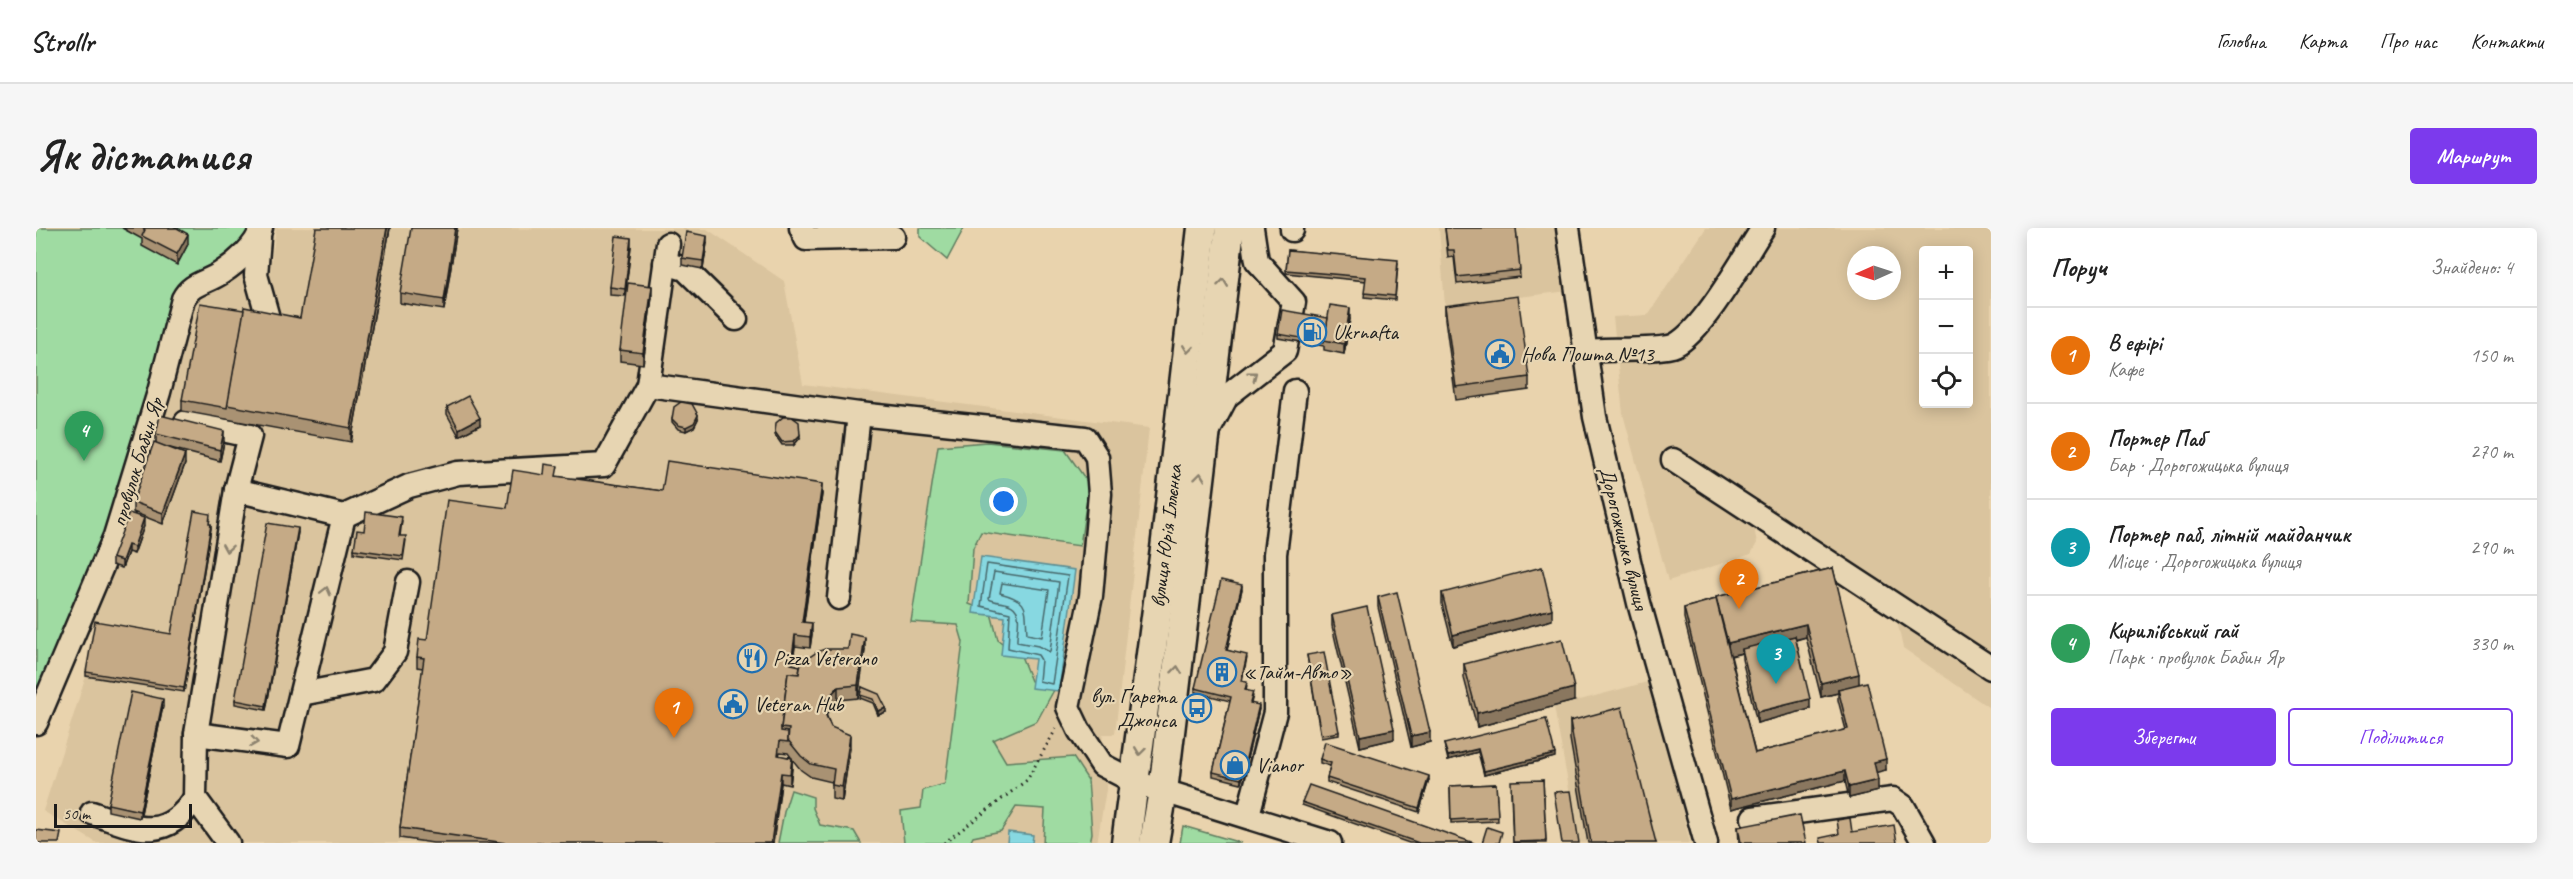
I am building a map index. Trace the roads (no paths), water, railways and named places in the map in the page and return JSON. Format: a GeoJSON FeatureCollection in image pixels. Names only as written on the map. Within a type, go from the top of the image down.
{"type":"FeatureCollection","features":[{"type":"Feature","properties":{"kind":"main road","name":"вулиця Юрія Іллєнка"},"geometry":{"type":"LineString","coordinates":[[1126,843],[1136,782],[1202,228]]}},
{"type":"Feature","properties":{"kind":"main road","name":"вулиця Юрія Іллєнка"},"geometry":{"type":"LineString","coordinates":[[1154,843],[1163,791],[1230,228]]}},
{"type":"Feature","properties":{"kind":"street"},"geometry":{"type":"LineString","coordinates":[[801,228],[806,239],[893,237]]}},
{"type":"Feature","properties":{"kind":"street"},"geometry":{"type":"LineString","coordinates":[[1205,436],[1227,396],[1284,351],[1294,302],[1257,261],[1252,228]]}},
{"type":"Feature","properties":{"kind":"street","name":"Дорогожицька вулиця"},"geometry":{"type":"LineString","coordinates":[[1568,228],[1595,417],[1639,603],[1706,843]]}},
{"type":"Feature","properties":{"kind":"street"},"geometry":{"type":"LineString","coordinates":[[1584,351],[1637,347],[1657,349],[1674,345],[1690,333],[1706,313],[1763,228]]}},
{"type":"Feature","properties":{"kind":"street"},"geometry":{"type":"LineString","coordinates":[[260,233],[256,275],[268,318]]}},
{"type":"Feature","properties":{"kind":"street","name":"провулок Бабин Яр"},"geometry":{"type":"LineString","coordinates":[[36,723],[115,536],[159,392],[183,299],[188,289],[221,273],[260,233]]}},
{"type":"Feature","properties":{"kind":"street"},"geometry":{"type":"LineString","coordinates":[[236,490],[344,516],[409,486],[458,473],[604,465],[648,386],[666,253],[736,319]]}},
{"type":"Feature","properties":{"kind":"street"},"geometry":{"type":"LineString","coordinates":[[648,386],[859,414],[1085,438],[1097,457],[1100,494],[1091,596],[1068,706],[1079,730],[1102,765],[1136,782],[1330,843]]}},
{"type":"Feature","properties":{"kind":"street"},"geometry":{"type":"LineString","coordinates":[[1248,816],[1275,712],[1275,554],[1294,390]]}},
{"type":"Feature","properties":{"kind":"street"},"geometry":{"type":"LineString","coordinates":[[838,598],[859,414]]}},
{"type":"Feature","properties":{"kind":"street"},"geometry":{"type":"LineString","coordinates":[[92,813],[139,830],[160,830],[183,817],[195,798],[196,734],[236,490],[250,436],[186,422]]}},
{"type":"Feature","properties":{"kind":"street"},"geometry":{"type":"LineString","coordinates":[[1673,460],[1991,668]]}},
{"type":"Feature","properties":{"kind":"street"},"geometry":{"type":"LineString","coordinates":[[196,734],[288,746],[344,516]]}},
{"type":"Feature","properties":{"kind":"street"},"geometry":{"type":"LineString","coordinates":[[301,694],[374,680],[395,652],[408,582]]}},
{"type":"Feature","properties":{"kind":"street"},"geometry":{"type":"LineString","coordinates":[[195,798],[228,843]]}},
{"type":"Feature","properties":{"kind":"street"},"geometry":{"type":"LineString","coordinates":[[1753,818],[1893,799],[1903,806],[1924,843]]}},
{"type":"Feature","properties":{"kind":"water"},"geometry":{"type":"Polygon","coordinates":[[[981,557],[1075,570],[1059,691],[1031,688],[1035,659],[1001,655],[1005,617],[973,613],[981,557]]]}},
{"type":"Feature","properties":{"kind":"water"},"geometry":{"type":"Polygon","coordinates":[[[1008,832],[1033,835],[1032,843],[1007,843],[1008,832]]]}},
{"type":"Feature","properties":{"kind":"place","name":"Ukrnafta"},"geometry":{"type":"Point","coordinates":[1312,332]}},
{"type":"Feature","properties":{"kind":"place","name":"Нова Пошта №13"},"geometry":{"type":"Point","coordinates":[1500,354]}},
{"type":"Feature","properties":{"kind":"place","name":"Кирилівський гай"},"geometry":{"type":"Point","coordinates":[84,461]}},
{"type":"Feature","properties":{"kind":"place","name":"Портер Паб"},"geometry":{"type":"Point","coordinates":[1739,609]}},
{"type":"Feature","properties":{"kind":"place","name":"Pizza Veterano"},"geometry":{"type":"Point","coordinates":[752,658]}},
{"type":"Feature","properties":{"kind":"place","name":"«Тайм-Авто»"},"geometry":{"type":"Point","coordinates":[1222,672]}},
{"type":"Feature","properties":{"kind":"place","name":"Портер паб, літній майданчик"},"geometry":{"type":"Point","coordinates":[1776,684]}},
{"type":"Feature","properties":{"kind":"place","name":"Veteran Hub"},"geometry":{"type":"Point","coordinates":[733,704]}},
{"type":"Feature","properties":{"kind":"place","name":"вул. Ґарета Джонса"},"geometry":{"type":"Point","coordinates":[1197,708]}},
{"type":"Feature","properties":{"kind":"place","name":"В ефірі"},"geometry":{"type":"Point","coordinates":[674,738]}},
{"type":"Feature","properties":{"kind":"place","name":"Vianor"},"geometry":{"type":"Point","coordinates":[1235,765]}}]}
